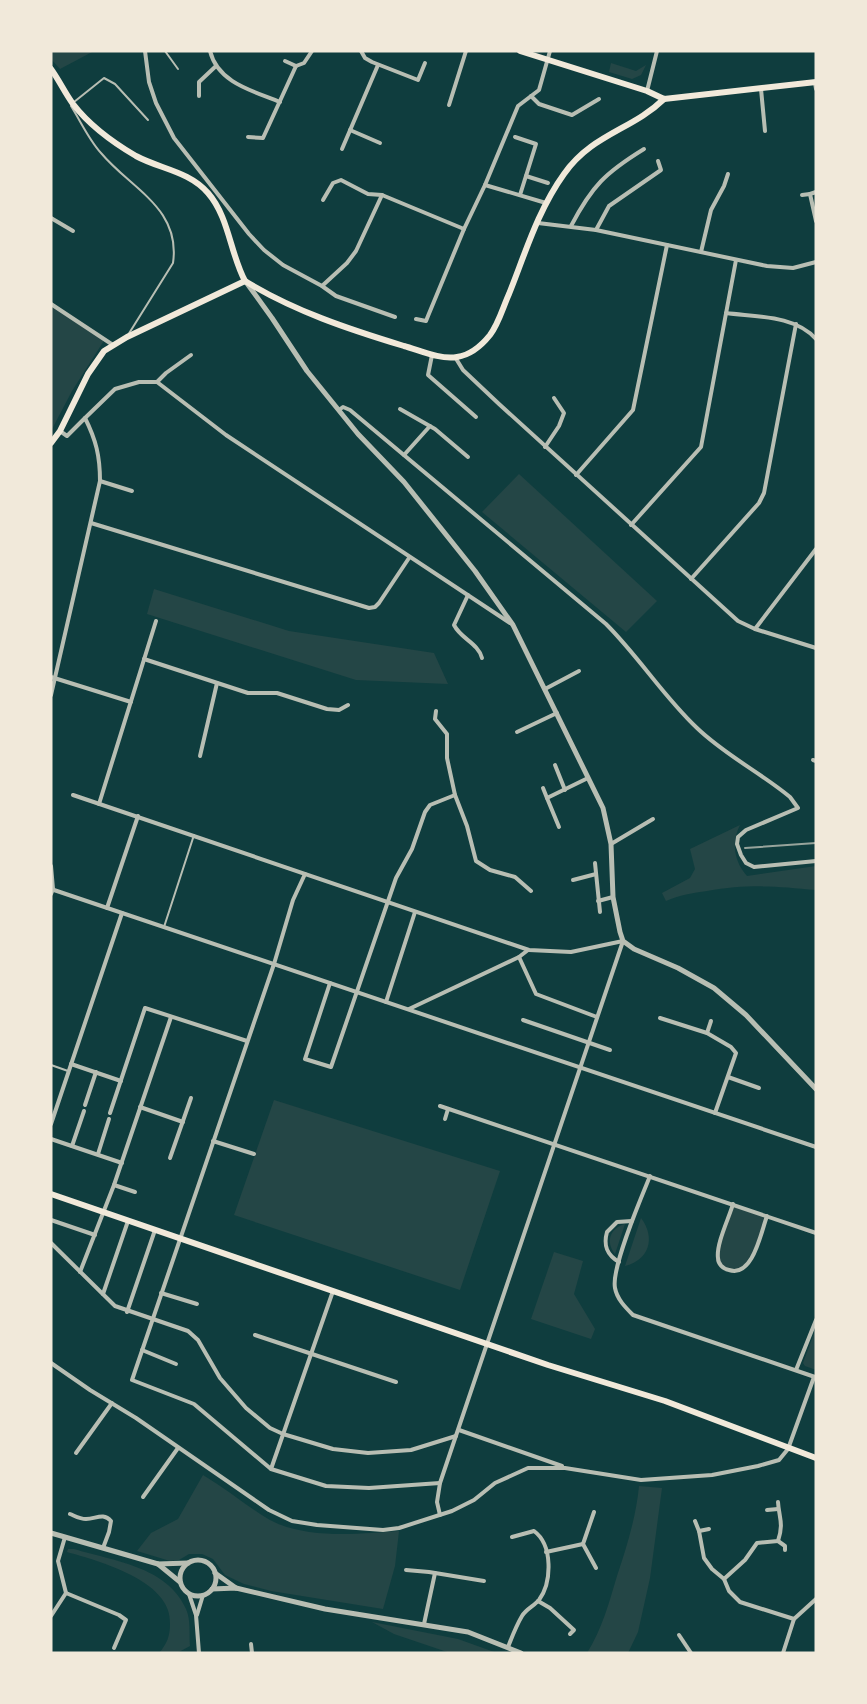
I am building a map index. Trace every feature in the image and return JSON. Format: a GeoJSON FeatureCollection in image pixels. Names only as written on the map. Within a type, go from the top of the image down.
{"type":"FeatureCollection","features":[{"type":"Feature","properties":{"kind":"main road"},"geometry":{"type":"LineString","coordinates":[[520,51],[647,91],[664,99],[816,85]]}},
{"type":"Feature","properties":{"kind":"main road"},"geometry":{"type":"LineString","coordinates":[[51,69],[73,103],[102,134],[138,157],[184,175],[203,187],[219,208],[244,281],[274,299],[342,327],[432,354],[455,357],[474,350],[489,337],[495,328],[537,223],[563,175],[586,149],[653,110],[664,99]]}},
{"type":"Feature","properties":{"kind":"main road"},"geometry":{"type":"LineString","coordinates":[[51,443],[60,431],[88,374],[104,351],[127,337],[244,281]]}},
{"type":"Feature","properties":{"kind":"main road"},"geometry":{"type":"LineString","coordinates":[[51,1194],[487,1344],[664,1401],[816,1458]]}},
{"type":"Feature","properties":{"kind":"street"},"geometry":{"type":"LineString","coordinates":[[145,51],[149,82],[156,103],[174,138],[234,217],[264,250],[283,265],[342,299],[396,317]]}},
{"type":"Feature","properties":{"kind":"street"},"geometry":{"type":"LineString","coordinates":[[210,51],[216,66],[232,82],[280,102]]}},
{"type":"Feature","properties":{"kind":"street"},"geometry":{"type":"LineString","coordinates":[[285,62],[296,66],[304,63],[312,51]]}},
{"type":"Feature","properties":{"kind":"street"},"geometry":{"type":"LineString","coordinates":[[361,51],[365,58],[378,65],[418,80],[425,63]]}},
{"type":"Feature","properties":{"kind":"street"},"geometry":{"type":"LineString","coordinates":[[449,105],[466,51]]}},
{"type":"Feature","properties":{"kind":"street"},"geometry":{"type":"LineString","coordinates":[[416,319],[426,321],[518,106],[539,90],[550,51]]}},
{"type":"Feature","properties":{"kind":"street"},"geometry":{"type":"LineString","coordinates":[[647,91],[657,51]]}},
{"type":"Feature","properties":{"kind":"street"},"geometry":{"type":"LineString","coordinates":[[342,149],[378,65]]}},
{"type":"Feature","properties":{"kind":"street"},"geometry":{"type":"LineString","coordinates":[[199,96],[199,82],[216,66]]}},
{"type":"Feature","properties":{"kind":"street"},"geometry":{"type":"LineString","coordinates":[[248,137],[263,138],[296,66]]}},
{"type":"Feature","properties":{"kind":"street"},"geometry":{"type":"LineString","coordinates":[[761,89],[765,131]]}},
{"type":"Feature","properties":{"kind":"street"},"geometry":{"type":"LineString","coordinates":[[531,96],[539,104],[572,115],[599,99]]}},
{"type":"Feature","properties":{"kind":"street"},"geometry":{"type":"LineString","coordinates":[[350,130],[380,143]]}},
{"type":"Feature","properties":{"kind":"street"},"geometry":{"type":"LineString","coordinates":[[515,136],[536,144],[520,195]]}},
{"type":"Feature","properties":{"kind":"street"},"geometry":{"type":"LineString","coordinates":[[571,226],[587,197],[600,181],[620,163],[644,149]]}},
{"type":"Feature","properties":{"kind":"street"},"geometry":{"type":"LineString","coordinates":[[596,230],[609,206],[661,170],[658,161]]}},
{"type":"Feature","properties":{"kind":"street"},"geometry":{"type":"LineString","coordinates":[[701,252],[711,210],[728,174]]}},
{"type":"Feature","properties":{"kind":"street"},"geometry":{"type":"LineString","coordinates":[[526,176],[548,183]]}},
{"type":"Feature","properties":{"kind":"street"},"geometry":{"type":"LineString","coordinates":[[322,200],[333,183],[341,180],[368,194],[382,195],[464,229]]}},
{"type":"Feature","properties":{"kind":"street"},"geometry":{"type":"LineString","coordinates":[[203,187],[209,182]]}},
{"type":"Feature","properties":{"kind":"street"},"geometry":{"type":"LineString","coordinates":[[485,185],[547,203]]}},
{"type":"Feature","properties":{"kind":"street"},"geometry":{"type":"LineString","coordinates":[[802,195],[816,192]]}},
{"type":"Feature","properties":{"kind":"street"},"geometry":{"type":"LineString","coordinates":[[810,194],[816,221]]}},
{"type":"Feature","properties":{"kind":"street"},"geometry":{"type":"LineString","coordinates":[[322,286],[347,263],[356,251],[382,195]]}},
{"type":"Feature","properties":{"kind":"street"},"geometry":{"type":"LineString","coordinates":[[51,218],[74,231]]}},
{"type":"Feature","properties":{"kind":"street"},"geometry":{"type":"LineString","coordinates":[[537,223],[596,230],[736,260],[793,268],[816,262]]}},
{"type":"Feature","properties":{"kind":"street"},"geometry":{"type":"LineString","coordinates":[[576,475],[633,410],[667,245]]}},
{"type":"Feature","properties":{"kind":"street"},"geometry":{"type":"LineString","coordinates":[[632,525],[701,447],[736,260]]}},
{"type":"Feature","properties":{"kind":"street"},"geometry":{"type":"LineString","coordinates":[[244,281],[272,318],[306,371],[411,491],[475,571],[513,625],[603,808],[611,844],[613,897],[623,941],[634,949],[678,968],[714,988],[746,1015],[816,1089]]}},
{"type":"Feature","properties":{"kind":"street"},"geometry":{"type":"LineString","coordinates":[[51,304],[113,345]]}},
{"type":"Feature","properties":{"kind":"street"},"geometry":{"type":"LineString","coordinates":[[726,313],[796,324],[816,339]]}},
{"type":"Feature","properties":{"kind":"street"},"geometry":{"type":"LineString","coordinates":[[691,579],[759,503],[764,493],[796,324]]}},
{"type":"Feature","properties":{"kind":"street"},"geometry":{"type":"LineString","coordinates":[[432,354],[428,375],[476,417]]}},
{"type":"Feature","properties":{"kind":"street"},"geometry":{"type":"LineString","coordinates":[[157,382],[191,355]]}},
{"type":"Feature","properties":{"kind":"street"},"geometry":{"type":"LineString","coordinates":[[455,357],[463,370],[545,447],[738,621],[755,630],[816,648]]}},
{"type":"Feature","properties":{"kind":"street"},"geometry":{"type":"LineString","coordinates":[[60,431],[67,436],[115,389],[139,382],[157,382],[234,441],[513,625]]}},
{"type":"Feature","properties":{"kind":"street"},"geometry":{"type":"LineString","coordinates":[[545,447],[559,426],[564,413],[554,398]]}},
{"type":"Feature","properties":{"kind":"street"},"geometry":{"type":"LineString","coordinates":[[339,410],[343,407],[350,410],[606,624],[631,649],[687,719],[790,797],[798,808],[746,830],[738,837],[737,844],[746,863],[754,867],[816,861]]}},
{"type":"Feature","properties":{"kind":"street"},"geometry":{"type":"LineString","coordinates":[[400,409],[430,426],[468,457]]}},
{"type":"Feature","properties":{"kind":"street"},"geometry":{"type":"LineString","coordinates":[[51,694],[53,677],[100,481],[96,441],[85,418]]}},
{"type":"Feature","properties":{"kind":"street"},"geometry":{"type":"LineString","coordinates":[[404,455],[430,426]]}},
{"type":"Feature","properties":{"kind":"street"},"geometry":{"type":"LineString","coordinates":[[100,481],[132,491]]}},
{"type":"Feature","properties":{"kind":"street"},"geometry":{"type":"LineString","coordinates":[[91,523],[369,608],[379,603],[410,558]]}},
{"type":"Feature","properties":{"kind":"street"},"geometry":{"type":"LineString","coordinates":[[755,630],[816,549]]}},
{"type":"Feature","properties":{"kind":"street"},"geometry":{"type":"LineString","coordinates":[[468,595],[453,625],[459,634],[480,650],[482,658]]}},
{"type":"Feature","properties":{"kind":"street"},"geometry":{"type":"LineString","coordinates":[[99,804],[156,621]]}},
{"type":"Feature","properties":{"kind":"street"},"geometry":{"type":"LineString","coordinates":[[144,659],[248,693],[277,693],[327,709],[339,710],[348,705]]}},
{"type":"Feature","properties":{"kind":"street"},"geometry":{"type":"LineString","coordinates":[[545,689],[579,671]]}},
{"type":"Feature","properties":{"kind":"street"},"geometry":{"type":"LineString","coordinates":[[53,677],[131,702]]}},
{"type":"Feature","properties":{"kind":"street"},"geometry":{"type":"LineString","coordinates":[[200,756],[217,683]]}},
{"type":"Feature","properties":{"kind":"street"},"geometry":{"type":"LineString","coordinates":[[435,711],[435,719],[447,734],[447,758],[455,795],[477,861],[490,870],[515,877],[531,891]]}},
{"type":"Feature","properties":{"kind":"street"},"geometry":{"type":"LineString","coordinates":[[518,732],[557,713]]}},
{"type":"Feature","properties":{"kind":"street"},"geometry":{"type":"LineString","coordinates":[[555,765],[565,790]]}},
{"type":"Feature","properties":{"kind":"street"},"geometry":{"type":"LineString","coordinates":[[547,798],[588,778]]}},
{"type":"Feature","properties":{"kind":"street"},"geometry":{"type":"LineString","coordinates":[[543,788],[559,827]]}},
{"type":"Feature","properties":{"kind":"street"},"geometry":{"type":"LineString","coordinates":[[73,795],[529,950],[571,952],[623,941]]}},
{"type":"Feature","properties":{"kind":"street"},"geometry":{"type":"LineString","coordinates":[[330,983],[305,1059],[332,1067],[396,878],[418,835],[425,812],[430,805],[455,795]]}},
{"type":"Feature","properties":{"kind":"street"},"geometry":{"type":"LineString","coordinates":[[107,908],[138,816]]}},
{"type":"Feature","properties":{"kind":"street"},"geometry":{"type":"LineString","coordinates":[[611,844],[653,819]]}},
{"type":"Feature","properties":{"kind":"street"},"geometry":{"type":"LineString","coordinates":[[595,863],[600,912]]}},
{"type":"Feature","properties":{"kind":"street"},"geometry":{"type":"LineString","coordinates":[[51,866],[52,891],[816,1148]]}},
{"type":"Feature","properties":{"kind":"street"},"geometry":{"type":"LineString","coordinates":[[304,874],[293,900],[132,1380],[194,1404],[271,1469],[326,1486],[369,1488],[440,1483]]}},
{"type":"Feature","properties":{"kind":"street"},"geometry":{"type":"LineString","coordinates":[[573,880],[596,874]]}},
{"type":"Feature","properties":{"kind":"street"},"geometry":{"type":"LineString","coordinates":[[598,901],[613,897]]}},
{"type":"Feature","properties":{"kind":"street"},"geometry":{"type":"LineString","coordinates":[[386,1002],[415,912]]}},
{"type":"Feature","properties":{"kind":"street"},"geometry":{"type":"LineString","coordinates":[[51,1124],[122,913]]}},
{"type":"Feature","properties":{"kind":"street"},"geometry":{"type":"LineString","coordinates":[[440,1515],[437,1502],[440,1483],[623,941]]}},
{"type":"Feature","properties":{"kind":"street"},"geometry":{"type":"LineString","coordinates":[[408,1010],[519,957],[529,950]]}},
{"type":"Feature","properties":{"kind":"street"},"geometry":{"type":"LineString","coordinates":[[519,957],[536,994],[597,1017]]}},
{"type":"Feature","properties":{"kind":"street"},"geometry":{"type":"LineString","coordinates":[[110,1113],[145,1008],[247,1041]]}},
{"type":"Feature","properties":{"kind":"street"},"geometry":{"type":"LineString","coordinates":[[80,1272],[122,1163],[171,1017]]}},
{"type":"Feature","properties":{"kind":"street"},"geometry":{"type":"LineString","coordinates":[[660,1018],[706,1033],[731,1047],[736,1053],[715,1113]]}},
{"type":"Feature","properties":{"kind":"street"},"geometry":{"type":"LineString","coordinates":[[523,1020],[610,1050]]}},
{"type":"Feature","properties":{"kind":"street"},"geometry":{"type":"LineString","coordinates":[[706,1033],[711,1021]]}},
{"type":"Feature","properties":{"kind":"street"},"geometry":{"type":"LineString","coordinates":[[71,1064],[121,1081]]}},
{"type":"Feature","properties":{"kind":"street"},"geometry":{"type":"LineString","coordinates":[[85,1105],[96,1072]]}},
{"type":"Feature","properties":{"kind":"street"},"geometry":{"type":"LineString","coordinates":[[728,1077],[759,1088]]}},
{"type":"Feature","properties":{"kind":"street"},"geometry":{"type":"LineString","coordinates":[[170,1158],[191,1098]]}},
{"type":"Feature","properties":{"kind":"street"},"geometry":{"type":"LineString","coordinates":[[440,1106],[816,1233]]}},
{"type":"Feature","properties":{"kind":"street"},"geometry":{"type":"LineString","coordinates":[[140,1107],[183,1122]]}},
{"type":"Feature","properties":{"kind":"street"},"geometry":{"type":"LineString","coordinates":[[445,1119],[448,1109]]}},
{"type":"Feature","properties":{"kind":"street"},"geometry":{"type":"LineString","coordinates":[[72,1146],[84,1111]]}},
{"type":"Feature","properties":{"kind":"street"},"geometry":{"type":"LineString","coordinates":[[98,1155],[109,1119]]}},
{"type":"Feature","properties":{"kind":"street"},"geometry":{"type":"LineString","coordinates":[[51,1139],[122,1163]]}},
{"type":"Feature","properties":{"kind":"street"},"geometry":{"type":"LineString","coordinates":[[213,1141],[254,1155]]}},
{"type":"Feature","properties":{"kind":"street"},"geometry":{"type":"LineString","coordinates":[[51,1363],[269,1510],[292,1521],[317,1525],[383,1530],[399,1528],[452,1511],[474,1500],[495,1483],[528,1468],[565,1468],[641,1480],[735,1471],[779,1460],[789,1449],[815,1377],[633,1315],[621,1303],[615,1287],[616,1270],[650,1176]]}},
{"type":"Feature","properties":{"kind":"street"},"geometry":{"type":"LineString","coordinates":[[114,1185],[135,1192]]}},
{"type":"Feature","properties":{"kind":"street"},"geometry":{"type":"LineString","coordinates":[[733,1204],[718,1251],[718,1260],[724,1269],[735,1272],[744,1269],[752,1260],[767,1215]]}},
{"type":"Feature","properties":{"kind":"street"},"geometry":{"type":"LineString","coordinates":[[51,1220],[95,1235]]}},
{"type":"Feature","properties":{"kind":"street"},"geometry":{"type":"LineString","coordinates":[[103,1294],[128,1220]]}},
{"type":"Feature","properties":{"kind":"street"},"geometry":{"type":"LineString","coordinates":[[619,1262],[605,1247],[607,1232],[617,1222],[633,1221]]}},
{"type":"Feature","properties":{"kind":"street"},"geometry":{"type":"LineString","coordinates":[[127,1312],[155,1229]]}},
{"type":"Feature","properties":{"kind":"street"},"geometry":{"type":"LineString","coordinates":[[51,1243],[115,1306],[188,1331],[198,1340],[220,1378],[246,1408],[270,1428],[333,1449],[368,1453],[411,1450],[456,1436]]}},
{"type":"Feature","properties":{"kind":"street"},"geometry":{"type":"LineString","coordinates":[[271,1469],[333,1291]]}},
{"type":"Feature","properties":{"kind":"street"},"geometry":{"type":"LineString","coordinates":[[161,1293],[197,1304]]}},
{"type":"Feature","properties":{"kind":"street"},"geometry":{"type":"LineString","coordinates":[[796,1370],[816,1320]]}},
{"type":"Feature","properties":{"kind":"street"},"geometry":{"type":"LineString","coordinates":[[255,1335],[396,1383]]}},
{"type":"Feature","properties":{"kind":"street"},"geometry":{"type":"LineString","coordinates":[[142,1350],[176,1364]]}},
{"type":"Feature","properties":{"kind":"street"},"geometry":{"type":"LineString","coordinates":[[76,1453],[112,1403]]}},
{"type":"Feature","properties":{"kind":"street"},"geometry":{"type":"LineString","coordinates":[[458,1430],[565,1468]]}},
{"type":"Feature","properties":{"kind":"street"},"geometry":{"type":"LineString","coordinates":[[142,1497],[178,1448]]}},
{"type":"Feature","properties":{"kind":"street"},"geometry":{"type":"LineString","coordinates":[[778,1502],[782,1520],[782,1530],[778,1540]]}},
{"type":"Feature","properties":{"kind":"street"},"geometry":{"type":"LineString","coordinates":[[767,1510],[778,1509]]}},
{"type":"Feature","properties":{"kind":"street"},"geometry":{"type":"LineString","coordinates":[[594,1512],[583,1544],[596,1568]]}},
{"type":"Feature","properties":{"kind":"street"},"geometry":{"type":"LineString","coordinates":[[70,1514],[84,1519],[108,1517],[111,1521],[103,1549]]}},
{"type":"Feature","properties":{"kind":"street"},"geometry":{"type":"LineString","coordinates":[[695,1521],[704,1558],[724,1579],[729,1590],[740,1602],[794,1619]]}},
{"type":"Feature","properties":{"kind":"street"},"geometry":{"type":"LineString","coordinates":[[699,1532],[709,1529]]}},
{"type":"Feature","properties":{"kind":"street"},"geometry":{"type":"LineString","coordinates":[[508,1647],[523,1614],[538,1601],[548,1581],[550,1566],[541,1539],[534,1531],[512,1537]]}},
{"type":"Feature","properties":{"kind":"street"},"geometry":{"type":"LineString","coordinates":[[51,1533],[158,1564],[204,1561],[236,1588]]}},
{"type":"Feature","properties":{"kind":"street"},"geometry":{"type":"LineString","coordinates":[[51,1616],[66,1593],[58,1561],[66,1537]]}},
{"type":"Feature","properties":{"kind":"street"},"geometry":{"type":"LineString","coordinates":[[724,1579],[745,1560],[757,1543],[778,1540],[786,1546],[785,1550]]}},
{"type":"Feature","properties":{"kind":"street"},"geometry":{"type":"LineString","coordinates":[[546,1552],[583,1544]]}},
{"type":"Feature","properties":{"kind":"street"},"geometry":{"type":"LineString","coordinates":[[180,1582],[181,1571],[188,1563]]}},
{"type":"Feature","properties":{"kind":"street"},"geometry":{"type":"LineString","coordinates":[[158,1564],[180,1582],[189,1594],[196,1616],[199,1653]]}},
{"type":"Feature","properties":{"kind":"street"},"geometry":{"type":"LineString","coordinates":[[406,1570],[484,1581]]}},
{"type":"Feature","properties":{"kind":"street"},"geometry":{"type":"LineString","coordinates":[[196,1616],[203,1595],[212,1588],[216,1581],[215,1572]]}},
{"type":"Feature","properties":{"kind":"street"},"geometry":{"type":"LineString","coordinates":[[424,1624],[435,1573]]}},
{"type":"Feature","properties":{"kind":"street"},"geometry":{"type":"LineString","coordinates":[[212,1588],[236,1588],[325,1609],[468,1632],[521,1653]]}},
{"type":"Feature","properties":{"kind":"street"},"geometry":{"type":"LineString","coordinates":[[66,1593],[126,1620],[114,1648]]}},
{"type":"Feature","properties":{"kind":"street"},"geometry":{"type":"LineString","coordinates":[[189,1594],[203,1595]]}},
{"type":"Feature","properties":{"kind":"street"},"geometry":{"type":"LineString","coordinates":[[783,1653],[794,1619],[816,1599]]}},
{"type":"Feature","properties":{"kind":"street"},"geometry":{"type":"LineString","coordinates":[[538,1601],[550,1608],[574,1630],[570,1634]]}},
{"type":"Feature","properties":{"kind":"street"},"geometry":{"type":"LineString","coordinates":[[679,1635],[691,1653]]}},
{"type":"Feature","properties":{"kind":"street"},"geometry":{"type":"LineString","coordinates":[[251,1644],[252,1653]]}},
{"type":"Feature","properties":{"kind":"lane"},"geometry":{"type":"LineString","coordinates":[[165,51],[178,69]]}},
{"type":"Feature","properties":{"kind":"lane"},"geometry":{"type":"LineString","coordinates":[[127,337],[173,263],[175,251],[170,225],[159,208],[100,153],[71,106],[104,78],[115,84],[148,120]]}},
{"type":"Feature","properties":{"kind":"lane"},"geometry":{"type":"LineString","coordinates":[[164,927],[194,835]]}},
{"type":"Feature","properties":{"kind":"lane"},"geometry":{"type":"LineString","coordinates":[[51,1065],[69,1072]]}},
{"type":"Feature","properties":{"kind":"shaded area"},"geometry":{"type":"Polygon","coordinates":[[[51,51],[94,51],[60,69],[51,59],[51,51]]]}},
{"type":"Feature","properties":{"kind":"shaded area"},"geometry":{"type":"Polygon","coordinates":[[[611,63],[636,71],[646,65],[641,75],[632,79],[609,72],[611,63]]]}},
{"type":"Feature","properties":{"kind":"shaded area"},"geometry":{"type":"Polygon","coordinates":[[[51,304],[105,339],[72,391],[51,431],[51,304]]]}},
{"type":"Feature","properties":{"kind":"shaded area"},"geometry":{"type":"Polygon","coordinates":[[[519,474],[657,601],[626,632],[482,512],[519,474]]]}},
{"type":"Feature","properties":{"kind":"shaded area"},"geometry":{"type":"Polygon","coordinates":[[[154,589],[289,631],[434,653],[448,684],[356,680],[147,614],[154,589]]]}},
{"type":"Feature","properties":{"kind":"shaded area"},"geometry":{"type":"Polygon","coordinates":[[[740,825],[735,838],[735,852],[739,865],[747,876],[816,866],[816,890],[735,887],[691,893],[666,901],[662,893],[690,878],[695,869],[690,849],[740,825]]]}},
{"type":"Feature","properties":{"kind":"shaded area"},"geometry":{"type":"Polygon","coordinates":[[[274,1100],[500,1171],[460,1290],[234,1215],[274,1100]]]}},
{"type":"Feature","properties":{"kind":"shaded area"},"geometry":{"type":"Polygon","coordinates":[[[733,1204],[767,1216],[751,1260],[744,1269],[724,1269],[718,1260],[718,1251],[733,1204]]]}},
{"type":"Feature","properties":{"kind":"shaded area"},"geometry":{"type":"Polygon","coordinates":[[[641,1218],[648,1233],[648,1247],[640,1259],[625,1266],[641,1218]]]}},
{"type":"Feature","properties":{"kind":"shaded area"},"geometry":{"type":"Polygon","coordinates":[[[625,1224],[615,1254],[610,1245],[611,1236],[616,1229],[625,1224]]]}},
{"type":"Feature","properties":{"kind":"shaded area"},"geometry":{"type":"Polygon","coordinates":[[[554,1252],[583,1261],[574,1294],[595,1329],[591,1339],[531,1319],[554,1252]]]}},
{"type":"Feature","properties":{"kind":"shaded area"},"geometry":{"type":"Polygon","coordinates":[[[816,1328],[816,1370],[803,1363],[816,1328]]]}},
{"type":"Feature","properties":{"kind":"shaded area"},"geometry":{"type":"Polygon","coordinates":[[[203,1475],[265,1517],[295,1529],[330,1534],[399,1531],[395,1566],[383,1609],[271,1591],[244,1584],[225,1575],[213,1559],[202,1554],[189,1554],[179,1560],[170,1561],[137,1551],[151,1533],[178,1519],[203,1475]]]}},
{"type":"Feature","properties":{"kind":"shaded area"},"geometry":{"type":"Polygon","coordinates":[[[639,1486],[662,1488],[650,1578],[638,1632],[628,1653],[587,1653],[601,1625],[611,1596],[631,1531],[639,1486]]]}},
{"type":"Feature","properties":{"kind":"shaded area"},"geometry":{"type":"Polygon","coordinates":[[[68,1549],[138,1567],[166,1583],[188,1613],[190,1646],[177,1653],[159,1653],[168,1640],[170,1624],[168,1609],[160,1596],[132,1575],[67,1552],[68,1549]]]}},
{"type":"Feature","properties":{"kind":"shaded area"},"geometry":{"type":"Polygon","coordinates":[[[372,1622],[458,1639],[497,1653],[450,1653],[394,1634],[372,1622]]]}},
{"type":"Feature","properties":{"kind":"railway"},"geometry":{"type":"LineString","coordinates":[[745,848],[816,843]]}}]}
